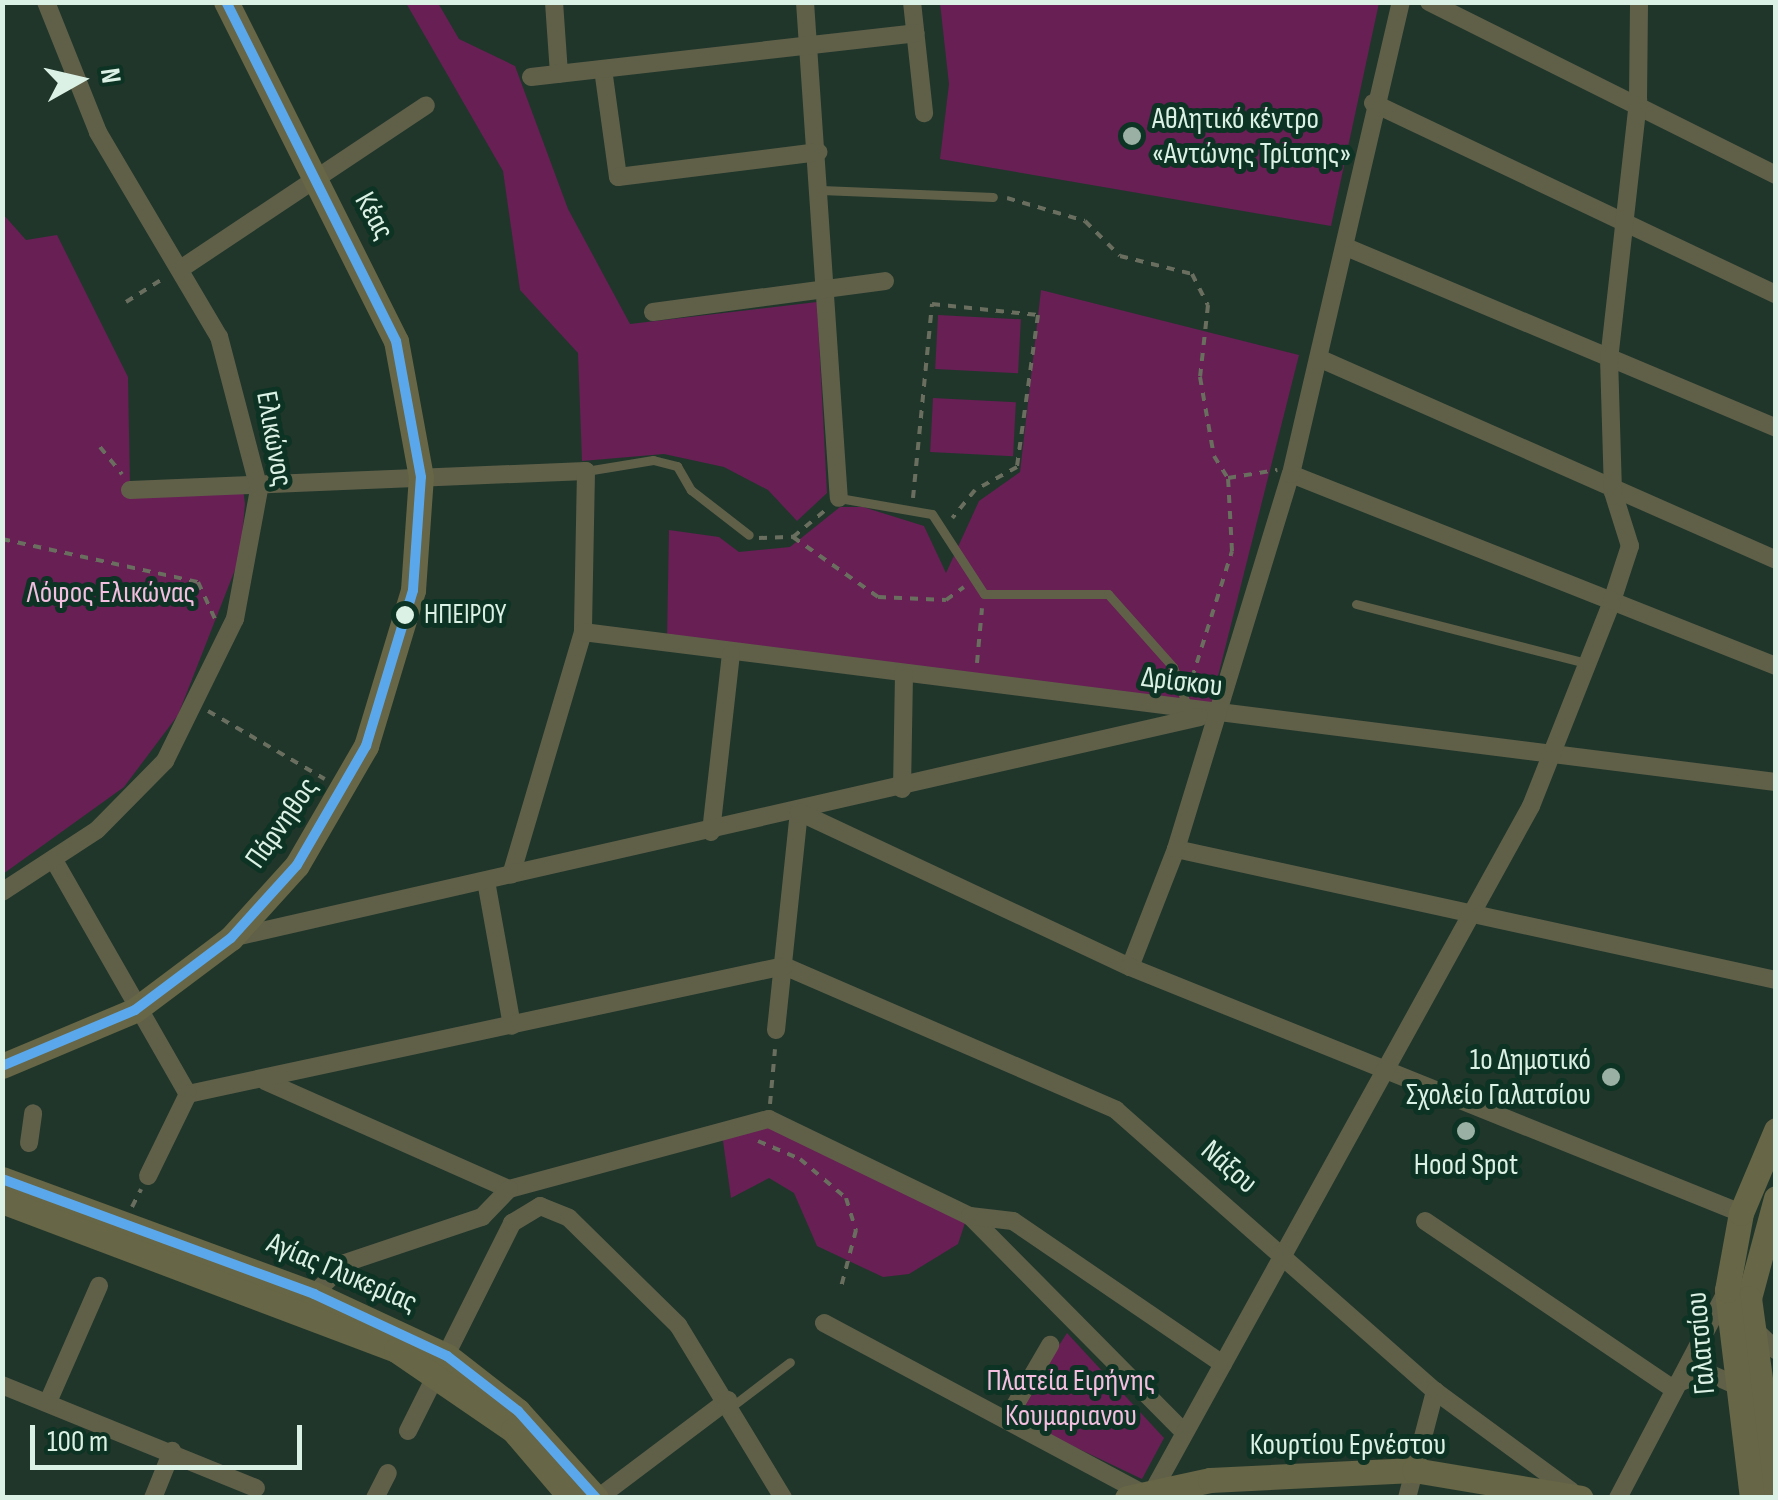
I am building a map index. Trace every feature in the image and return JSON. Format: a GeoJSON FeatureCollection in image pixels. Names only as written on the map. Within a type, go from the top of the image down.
{"type":"FeatureCollection","features":[{"type":"Feature","properties":{"kind":"street","name":"Ελικώνος"},"geometry":{"type":"LineString","coordinates":[[2,892],[55,862],[141,789],[200,706],[248,575],[260,489],[234,373],[182,268],[98,132],[46,2]]}},
{"type":"Feature","properties":{"kind":"street","name":"Κέας"},"geometry":{"type":"LineString","coordinates":[[226,2],[396,342],[420,477]]}},
{"type":"Feature","properties":{"kind":"street"},"geometry":{"type":"LineString","coordinates":[[554,2],[559,74]]}},
{"type":"Feature","properties":{"kind":"street"},"geometry":{"type":"LineString","coordinates":[[805,2],[828,288],[839,498]]}},
{"type":"Feature","properties":{"kind":"street"},"geometry":{"type":"LineString","coordinates":[[912,2],[924,113]]}},
{"type":"Feature","properties":{"kind":"street"},"geometry":{"type":"LineString","coordinates":[[1130,967],[1176,849],[1291,474],[1323,360],[1372,103],[1401,2]]}},
{"type":"Feature","properties":{"kind":"street"},"geometry":{"type":"LineString","coordinates":[[1429,2],[1638,100],[1776,175]]}},
{"type":"Feature","properties":{"kind":"street"},"geometry":{"type":"LineString","coordinates":[[824,1323],[1141,1493],[1185,1433],[1558,753],[1630,546],[1612,492],[1608,360],[1638,100],[1639,2]]}},
{"type":"Feature","properties":{"kind":"street"},"geometry":{"type":"LineString","coordinates":[[531,77],[915,33]]}},
{"type":"Feature","properties":{"kind":"street"},"geometry":{"type":"LineString","coordinates":[[604,69],[618,177],[818,152]]}},
{"type":"Feature","properties":{"kind":"street"},"geometry":{"type":"LineString","coordinates":[[1372,103],[1776,294]]}},
{"type":"Feature","properties":{"kind":"street"},"geometry":{"type":"LineString","coordinates":[[182,268],[426,106]]}},
{"type":"Feature","properties":{"kind":"street"},"geometry":{"type":"LineString","coordinates":[[1346,247],[1776,428]]}},
{"type":"Feature","properties":{"kind":"street"},"geometry":{"type":"LineString","coordinates":[[653,312],[885,281]]}},
{"type":"Feature","properties":{"kind":"street"},"geometry":{"type":"LineString","coordinates":[[1323,360],[1612,492],[1776,560]]}},
{"type":"Feature","properties":{"kind":"street"},"geometry":{"type":"LineString","coordinates":[[130,490],[260,489],[420,477],[586,471],[583,632],[511,875]]}},
{"type":"Feature","properties":{"kind":"street"},"geometry":{"type":"LineString","coordinates":[[1291,474],[1776,666]]}},
{"type":"Feature","properties":{"kind":"street","name":"Πάρνηθος"},"geometry":{"type":"LineString","coordinates":[[2,1066],[135,1010],[231,938],[297,866],[344,791],[402,641],[420,477]]}},
{"type":"Feature","properties":{"kind":"street","name":"Δρίσκου"},"geometry":{"type":"LineString","coordinates":[[583,632],[731,654],[1187,704],[1215,714],[1776,782]]}},
{"type":"Feature","properties":{"kind":"street"},"geometry":{"type":"LineString","coordinates":[[710,832],[731,654]]}},
{"type":"Feature","properties":{"kind":"street"},"geometry":{"type":"LineString","coordinates":[[902,789],[904,673]]}},
{"type":"Feature","properties":{"kind":"street"},"geometry":{"type":"LineString","coordinates":[[231,938],[902,789],[1215,714]]}},
{"type":"Feature","properties":{"kind":"street"},"geometry":{"type":"LineString","coordinates":[[776,1030],[799,812]]}},
{"type":"Feature","properties":{"kind":"street"},"geometry":{"type":"LineString","coordinates":[[799,812],[1130,967],[1741,1213]]}},
{"type":"Feature","properties":{"kind":"street"},"geometry":{"type":"LineString","coordinates":[[1176,849],[1776,980]]}},
{"type":"Feature","properties":{"kind":"street"},"geometry":{"type":"LineString","coordinates":[[55,862],[135,1010],[188,1094]]}},
{"type":"Feature","properties":{"kind":"street"},"geometry":{"type":"LineString","coordinates":[[486,881],[512,1026]]}},
{"type":"Feature","properties":{"kind":"street"},"geometry":{"type":"LineString","coordinates":[[188,1094],[264,1081],[784,966]]}},
{"type":"Feature","properties":{"kind":"street","name":"Νάξου"},"geometry":{"type":"LineString","coordinates":[[784,966],[1116,1110],[1435,1392],[1576,1494]]}},
{"type":"Feature","properties":{"kind":"street"},"geometry":{"type":"LineString","coordinates":[[264,1081],[509,1189]]}},
{"type":"Feature","properties":{"kind":"street"},"geometry":{"type":"LineString","coordinates":[[148,1176],[188,1094]]}},
{"type":"Feature","properties":{"kind":"street"},"geometry":{"type":"LineString","coordinates":[[29,1143],[33,1113]]}},
{"type":"Feature","properties":{"kind":"street"},"geometry":{"type":"LineString","coordinates":[[314,1294],[345,1263],[482,1217],[509,1189],[726,1126],[769,1119],[970,1216],[1013,1221],[1222,1364]]}},
{"type":"Feature","properties":{"kind":"street","name":"Γαλατσίου"},"geometry":{"type":"LineString","coordinates":[[1752,1498],[1727,1290],[1741,1213],[1776,1130]]}},
{"type":"Feature","properties":{"kind":"street","name":"Αγίας Γλυκερίας"},"geometry":{"type":"LineString","coordinates":[[7,1187],[125,1221],[314,1294],[443,1365],[528,1421],[597,1498]]}},
{"type":"Feature","properties":{"kind":"street","name":"Αγίας Γλυκερίας"},"geometry":{"type":"LineString","coordinates":[[7,1187],[443,1365],[513,1430],[571,1498]]}},
{"type":"Feature","properties":{"kind":"street","name":"Γαλατσίου"},"geometry":{"type":"LineString","coordinates":[[1776,1198],[1752,1327],[1776,1494]]}},
{"type":"Feature","properties":{"kind":"street"},"geometry":{"type":"LineString","coordinates":[[408,1432],[528,1208],[570,1218],[643,1285],[730,1403],[783,1498]]}},
{"type":"Feature","properties":{"kind":"street"},"geometry":{"type":"LineString","coordinates":[[970,1216],[1185,1433]]}},
{"type":"Feature","properties":{"kind":"street"},"geometry":{"type":"LineString","coordinates":[[1426,1220],[1672,1388]]}},
{"type":"Feature","properties":{"kind":"street"},"geometry":{"type":"LineString","coordinates":[[48,1402],[99,1286]]}},
{"type":"Feature","properties":{"kind":"street"},"geometry":{"type":"LineString","coordinates":[[1618,1498],[1672,1388],[1727,1290]]}},
{"type":"Feature","properties":{"kind":"street"},"geometry":{"type":"LineString","coordinates":[[1752,1327],[1776,1350]]}},
{"type":"Feature","properties":{"kind":"street"},"geometry":{"type":"LineString","coordinates":[[1007,1419],[1050,1345]]}},
{"type":"Feature","properties":{"kind":"street"},"geometry":{"type":"LineString","coordinates":[[1672,1388],[1706,1372],[1737,1386]]}},
{"type":"Feature","properties":{"kind":"street"},"geometry":{"type":"LineString","coordinates":[[2,1385],[172,1450],[256,1488]]}},
{"type":"Feature","properties":{"kind":"street"},"geometry":{"type":"LineString","coordinates":[[1406,1498],[1435,1392]]}},
{"type":"Feature","properties":{"kind":"street"},"geometry":{"type":"LineString","coordinates":[[597,1498],[730,1403]]}},
{"type":"Feature","properties":{"kind":"street"},"geometry":{"type":"LineString","coordinates":[[153,1498],[172,1450]]}},
{"type":"Feature","properties":{"kind":"street","name":"Κουρτίου Ερνέστου"},"geometry":{"type":"LineString","coordinates":[[1141,1493],[1414,1470],[1576,1494]]}},
{"type":"Feature","properties":{"kind":"street"},"geometry":{"type":"LineString","coordinates":[[375,1498],[388,1473]]}},
{"type":"Feature","properties":{"kind":"lane"},"geometry":{"type":"LineString","coordinates":[[821,190],[993,198]]}},
{"type":"Feature","properties":{"kind":"lane"},"geometry":{"type":"LineString","coordinates":[[586,471],[653,460],[677,466],[691,490],[750,534]]}},
{"type":"Feature","properties":{"kind":"lane"},"geometry":{"type":"LineString","coordinates":[[839,498],[913,505],[946,526],[969,584],[984,594],[1108,594],[1173,667],[1187,704]]}},
{"type":"Feature","properties":{"kind":"lane"},"geometry":{"type":"LineString","coordinates":[[1356,604],[1589,664]]}},
{"type":"Feature","properties":{"kind":"lane"},"geometry":{"type":"LineString","coordinates":[[730,1403],[790,1362]]}},
{"type":"Feature","properties":{"kind":"path"},"geometry":{"type":"LineString","coordinates":[[993,198],[1054,209],[1086,221],[1120,256],[1192,274],[1208,304],[1200,377],[1214,456],[1228,478],[1232,550],[1187,704]]}},
{"type":"Feature","properties":{"kind":"path"},"geometry":{"type":"LineString","coordinates":[[126,302],[182,268]]}},
{"type":"Feature","properties":{"kind":"path"},"geometry":{"type":"LineString","coordinates":[[913,505],[932,304],[1038,315],[1017,467],[974,490],[946,526]]}},
{"type":"Feature","properties":{"kind":"path"},"geometry":{"type":"LineString","coordinates":[[100,447],[130,490]]}},
{"type":"Feature","properties":{"kind":"path"},"geometry":{"type":"LineString","coordinates":[[1228,478],[1264,466]]}},
{"type":"Feature","properties":{"kind":"path"},"geometry":{"type":"LineString","coordinates":[[793,537],[839,498]]}},
{"type":"Feature","properties":{"kind":"path"},"geometry":{"type":"LineString","coordinates":[[750,534],[793,537],[878,597],[946,600],[969,584]]}},
{"type":"Feature","properties":{"kind":"path"},"geometry":{"type":"LineString","coordinates":[[2,539],[198,582],[212,596],[215,625]]}},
{"type":"Feature","properties":{"kind":"path"},"geometry":{"type":"LineString","coordinates":[[976,671],[984,594]]}},
{"type":"Feature","properties":{"kind":"path"},"geometry":{"type":"LineString","coordinates":[[200,706],[344,791]]}},
{"type":"Feature","properties":{"kind":"path"},"geometry":{"type":"LineString","coordinates":[[769,1119],[776,1030]]}},
{"type":"Feature","properties":{"kind":"path"},"geometry":{"type":"LineString","coordinates":[[726,1126],[785,1150],[846,1198],[856,1230],[841,1288]]}},
{"type":"Feature","properties":{"kind":"path"},"geometry":{"type":"LineString","coordinates":[[125,1221],[148,1176]]}},
{"type":"Feature","properties":{"kind":"green space"},"geometry":{"type":"Polygon","coordinates":[[[406,3],[438,3],[459,39],[515,66],[568,209],[630,324],[817,302],[827,493],[797,521],[768,490],[724,467],[664,454],[582,461],[578,353],[520,290],[503,171],[406,3]]]}},
{"type":"Feature","properties":{"kind":"green space","name":"Αθλητικό κέντρο «Αντώνης Τρίτσης»"},"geometry":{"type":"Polygon","coordinates":[[[940,3],[1379,3],[1331,226],[940,159],[949,84],[940,3]]]}},
{"type":"Feature","properties":{"kind":"green space","name":"Λόφος Ελικώνας"},"geometry":{"type":"Polygon","coordinates":[[[2,213],[26,240],[57,235],[128,377],[130,485],[242,480],[245,504],[240,557],[178,715],[124,787],[3,874],[2,213]]]}},
{"type":"Feature","properties":{"kind":"green space"},"geometry":{"type":"Polygon","coordinates":[[[1041,290],[1299,355],[1211,704],[667,639],[669,530],[719,537],[739,552],[790,547],[840,507],[863,507],[924,526],[946,573],[979,501],[1020,472],[1041,290]]]}},
{"type":"Feature","properties":{"kind":"green space"},"geometry":{"type":"Polygon","coordinates":[[[938,315],[1021,319],[1018,373],[935,369],[938,315]]]}},
{"type":"Feature","properties":{"kind":"green space"},"geometry":{"type":"Polygon","coordinates":[[[933,398],[1016,402],[1013,456],[930,452],[933,398]]]}},
{"type":"Feature","properties":{"kind":"green space"},"geometry":{"type":"Polygon","coordinates":[[[765,1125],[966,1220],[958,1244],[909,1274],[883,1277],[817,1246],[794,1193],[769,1178],[731,1198],[722,1134],[765,1125]]]}},
{"type":"Feature","properties":{"kind":"green space","name":"Πλατεία Ειρήνης Κουμαριανου"},"geometry":{"type":"Polygon","coordinates":[[[1067,1333],[1164,1438],[1142,1479],[1012,1417],[1067,1333]]]}},
{"type":"Feature","properties":{"kind":"transit line"},"geometry":{"type":"LineString","coordinates":[[2,1066],[135,1010],[231,938],[297,865],[366,746],[413,590],[421,477],[396,341],[226,2]]}},
{"type":"Feature","properties":{"kind":"transit line"},"geometry":{"type":"LineString","coordinates":[[2,1179],[314,1294],[447,1356],[518,1411],[596,1498]]}},
{"type":"Feature","properties":{"kind":"place","name":"Αθλητικό κέντρο «Αντώνης Τρίτσης»"},"geometry":{"type":"Point","coordinates":[1132,136]}},
{"type":"Feature","properties":{"kind":"place","name":"ΗΠΕΙΡΟΥ"},"geometry":{"type":"Point","coordinates":[405,615]}},
{"type":"Feature","properties":{"kind":"place","name":"1ο Δημοτικό Σχολείο Γαλατσίου"},"geometry":{"type":"Point","coordinates":[1611,1077]}},
{"type":"Feature","properties":{"kind":"place","name":"Hood Spot"},"geometry":{"type":"Point","coordinates":[1466,1131]}}]}
